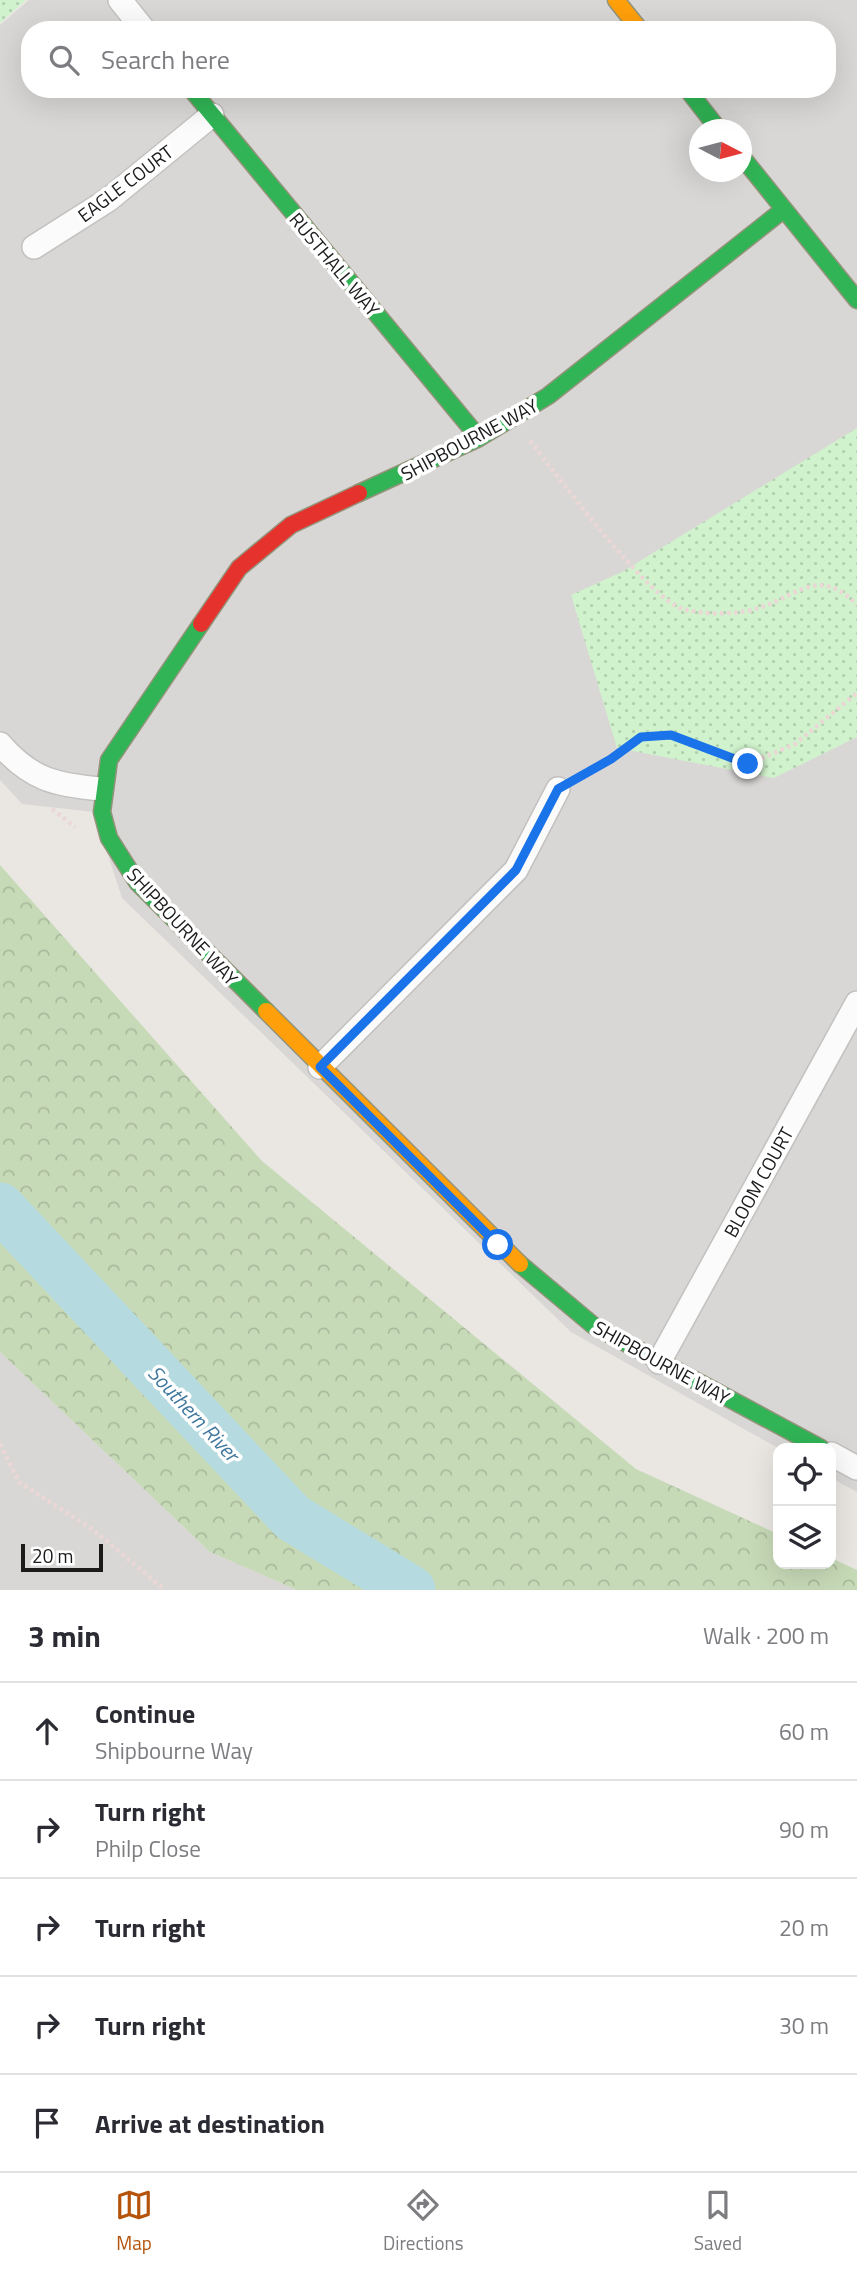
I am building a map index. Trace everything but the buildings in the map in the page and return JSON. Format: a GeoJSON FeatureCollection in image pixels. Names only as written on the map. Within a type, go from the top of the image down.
{"type":"FeatureCollection","features":[{"type":"Feature","properties":{"kind":"street"},"geometry":{"type":"LineString","coordinates":[[120,0],[137,21]]}},
{"type":"Feature","properties":{"kind":"street"},"geometry":{"type":"LineString","coordinates":[[616,0],[633,21]]}},
{"type":"Feature","properties":{"kind":"street","name":"RUSTHALL WAY"},"geometry":{"type":"LineString","coordinates":[[198,98],[479,438]]}},
{"type":"Feature","properties":{"kind":"street"},"geometry":{"type":"LineString","coordinates":[[694,98],[710,119]]}},
{"type":"Feature","properties":{"kind":"street","name":"EAGLE COURT"},"geometry":{"type":"LineString","coordinates":[[34,247],[108,200],[212,115]]}},
{"type":"Feature","properties":{"kind":"street"},"geometry":{"type":"LineString","coordinates":[[752,171],[857,300]]}},
{"type":"Feature","properties":{"kind":"street","name":"SHIPBOURNE WAY"},"geometry":{"type":"LineString","coordinates":[[783,209],[548,396],[479,438],[291,525],[239,568],[109,760],[102,789],[101,816],[107,833],[137,883],[498,1245],[594,1326],[812,1443]]}},
{"type":"Feature","properties":{"kind":"street"},"geometry":{"type":"LineString","coordinates":[[0,744],[15,762],[32,774],[54,783],[102,789]]}},
{"type":"Feature","properties":{"kind":"street"},"geometry":{"type":"LineString","coordinates":[[320,1067],[516,870],[558,789]]}},
{"type":"Feature","properties":{"kind":"street","name":"BLOOM COURT"},"geometry":{"type":"LineString","coordinates":[[659,1362],[857,1003]]}},
{"type":"Feature","properties":{"kind":"street"},"geometry":{"type":"LineString","coordinates":[[836,1457],[857,1468]]}},
{"type":"Feature","properties":{"kind":"path"},"geometry":{"type":"LineString","coordinates":[[514,417],[524,434],[634,570],[681,608],[734,614],[762,607],[818,583],[838,589],[857,605]]}},
{"type":"Feature","properties":{"kind":"path"},"geometry":{"type":"LineString","coordinates":[[558,789],[611,759],[641,737],[671,735],[748,764],[795,744],[857,693]]}},
{"type":"Feature","properties":{"kind":"path"},"geometry":{"type":"LineString","coordinates":[[0,1444],[19,1482],[92,1529],[165,1590]]}},
{"type":"Feature","properties":{"kind":"shaded area"},"geometry":{"type":"Polygon","coordinates":[[[29,0],[857,0],[857,1492],[836,1481],[836,1443],[773,1443],[773,1445],[571,1332],[122,898],[94,812],[22,804],[0,780],[0,25],[29,0]]]}},
{"type":"Feature","properties":{"kind":"shaded area"},"geometry":{"type":"Polygon","coordinates":[[[0,1352],[210,1552],[297,1590],[0,1590],[0,1352]]]}},
{"type":"Feature","properties":{"kind":"green space"},"geometry":{"type":"Polygon","coordinates":[[[0,0],[26,0],[0,23],[0,0]]]}},
{"type":"Feature","properties":{"kind":"green space"},"geometry":{"type":"Polygon","coordinates":[[[857,428],[857,737],[774,778],[617,748],[571,595],[622,572],[857,428]]]}},
{"type":"Feature","properties":{"kind":"green space"},"geometry":{"type":"Polygon","coordinates":[[[0,865],[262,1161],[636,1469],[773,1532],[773,1569],[836,1569],[836,1560],[857,1570],[857,1590],[297,1590],[210,1552],[0,1352],[0,865]]]}},
{"type":"Feature","properties":{"kind":"waterway","name":"Southern River"},"geometry":{"type":"LineString","coordinates":[[0,1207],[293,1518],[411,1590]]}},
{"type":"Feature","properties":{"kind":"traffic: fast"},"geometry":{"type":"LineString","coordinates":[[198,98],[479,438]]}},
{"type":"Feature","properties":{"kind":"traffic: fast"},"geometry":{"type":"LineString","coordinates":[[694,98],[710,119]]}},
{"type":"Feature","properties":{"kind":"traffic: fast"},"geometry":{"type":"LineString","coordinates":[[752,169],[857,300]]}},
{"type":"Feature","properties":{"kind":"traffic: fast"},"geometry":{"type":"LineString","coordinates":[[359,493],[479,438],[548,396],[783,210]]}},
{"type":"Feature","properties":{"kind":"traffic: fast"},"geometry":{"type":"LineString","coordinates":[[201,624],[109,760],[102,812],[109,838],[137,882],[266,1011]]}},
{"type":"Feature","properties":{"kind":"traffic: fast"},"geometry":{"type":"LineString","coordinates":[[520,1264],[594,1326],[812,1443]]}},
{"type":"Feature","properties":{"kind":"traffic: slow"},"geometry":{"type":"LineString","coordinates":[[616,0],[633,21]]}},
{"type":"Feature","properties":{"kind":"traffic: slow"},"geometry":{"type":"LineString","coordinates":[[266,1011],[520,1264]]}},
{"type":"Feature","properties":{"kind":"traffic: jam"},"geometry":{"type":"LineString","coordinates":[[201,624],[239,568],[291,525],[359,493]]}},
{"type":"Feature","properties":{"kind":"route"},"geometry":{"type":"LineString","coordinates":[[498,1245],[320,1067],[516,870],[558,789],[611,759],[641,737],[671,735],[748,764]]}}]}
